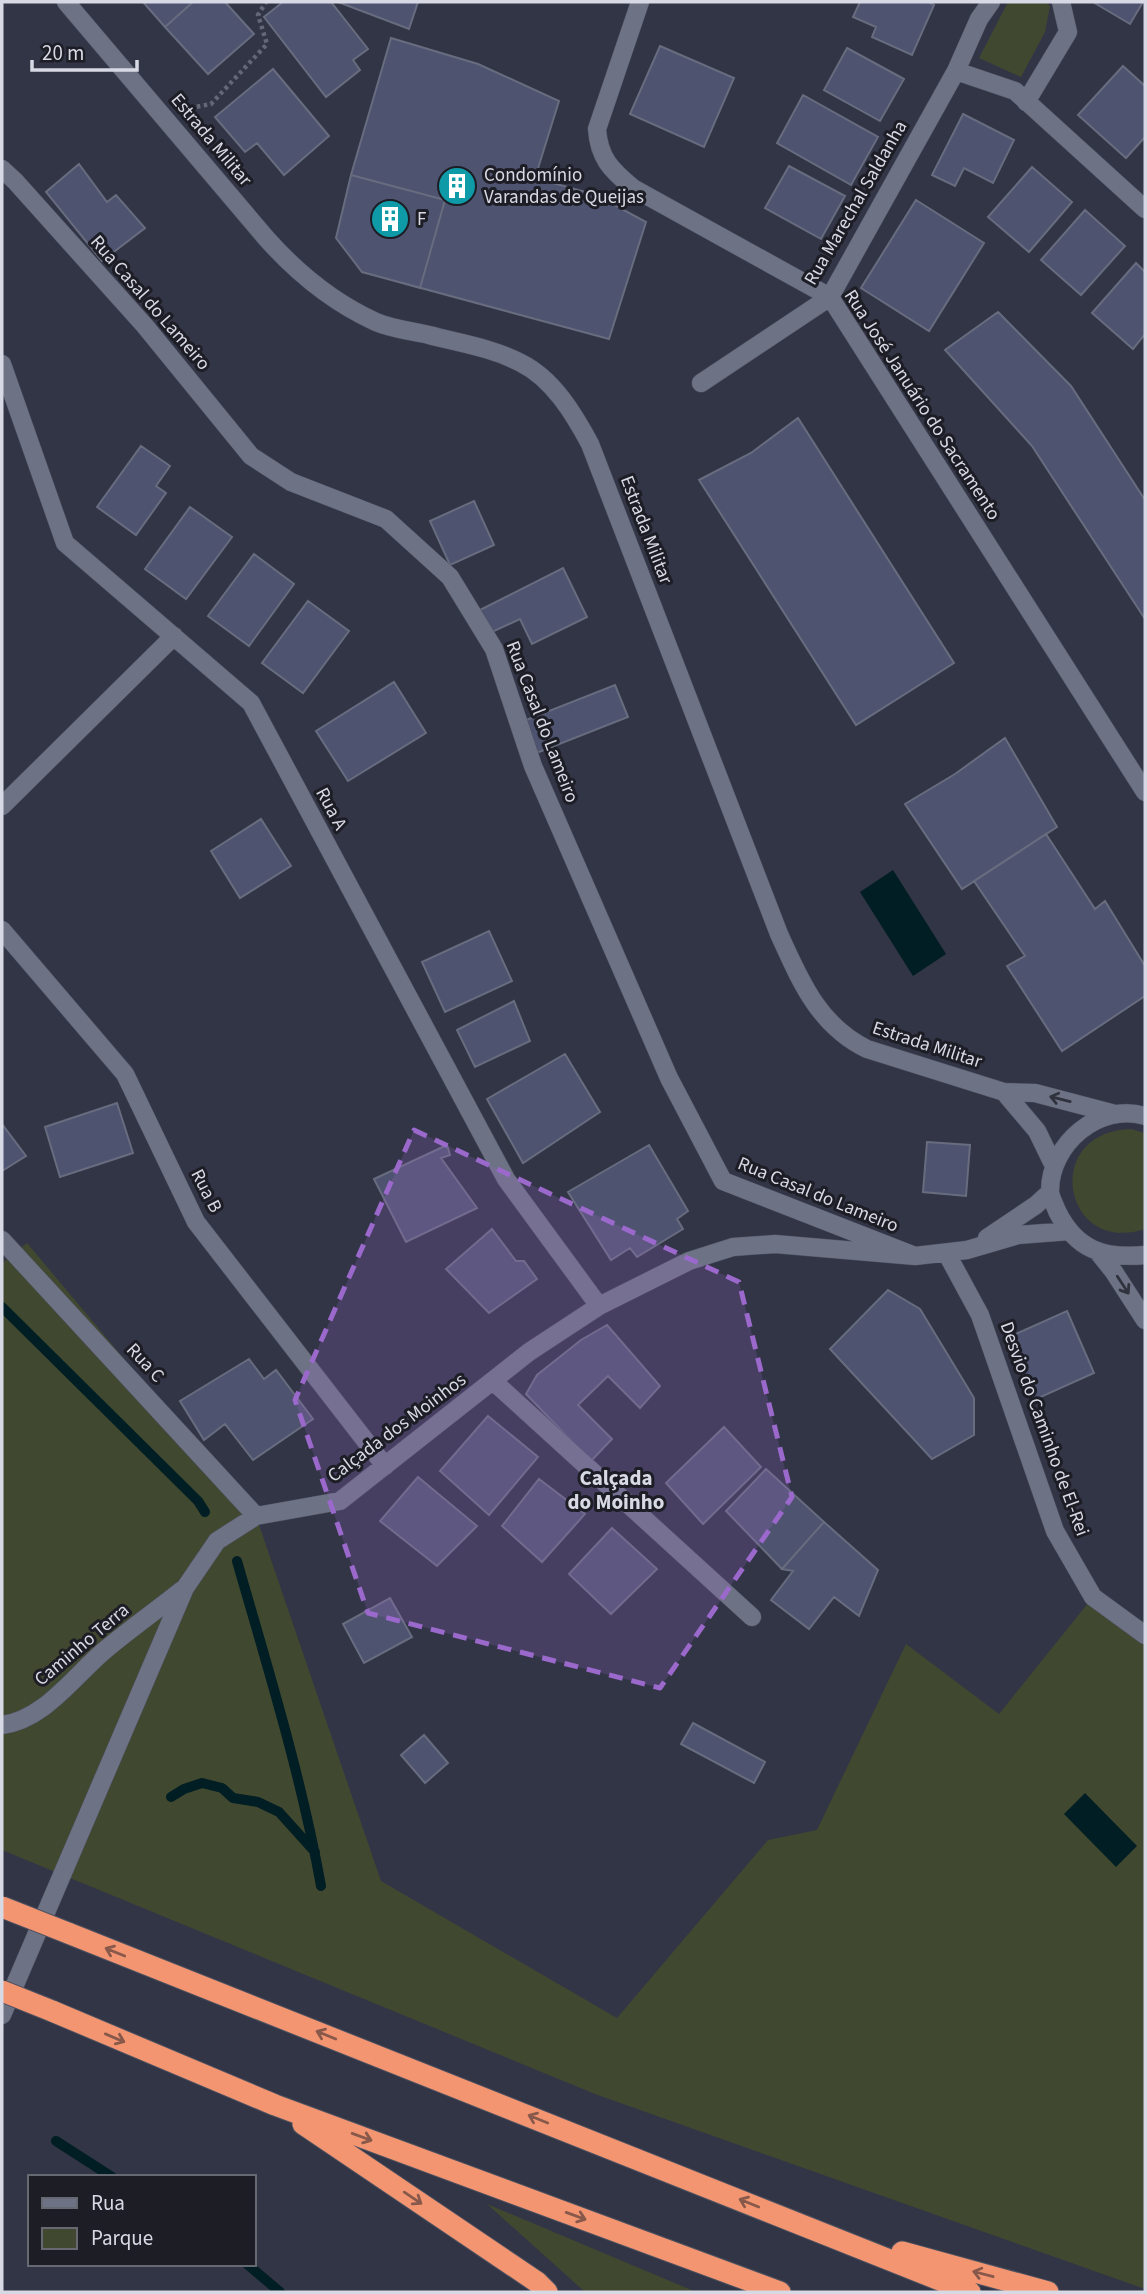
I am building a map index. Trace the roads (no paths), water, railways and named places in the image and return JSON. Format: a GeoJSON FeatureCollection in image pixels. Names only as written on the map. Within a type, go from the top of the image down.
{"type":"FeatureCollection","features":[{"type":"Feature","properties":{"kind":"highway"},"geometry":{"type":"LineString","coordinates":[[2,1907],[970,2292]]}},
{"type":"Feature","properties":{"kind":"highway"},"geometry":{"type":"LineString","coordinates":[[2,1991],[275,2105],[780,2292]]}},
{"type":"Feature","properties":{"kind":"highway"},"geometry":{"type":"LineString","coordinates":[[275,2105],[537,2282],[547,2292]]}},
{"type":"Feature","properties":{"kind":"highway"},"geometry":{"type":"LineString","coordinates":[[813,2228],[1048,2292]]}},
{"type":"Feature","properties":{"kind":"street","name":"Estrada Militar"},"geometry":{"type":"LineString","coordinates":[[66,2],[266,238],[291,266],[312,284],[328,296],[378,323],[486,350],[523,363],[562,399],[578,420],[590,444],[779,933],[808,995],[831,1024],[854,1043],[883,1056],[1004,1092],[1035,1093],[1115,1114],[1145,1116]]}},
{"type":"Feature","properties":{"kind":"street","name":"Rua José Januário do Sacramento"},"geometry":{"type":"LineString","coordinates":[[640,2],[597,129],[598,148],[618,176],[633,188],[830,297],[1145,792]]}},
{"type":"Feature","properties":{"kind":"street","name":"Rua Marechal Saldanha"},"geometry":{"type":"LineString","coordinates":[[701,383],[830,297],[956,71],[979,19],[991,2]]}},
{"type":"Feature","properties":{"kind":"street"},"geometry":{"type":"LineString","coordinates":[[1026,102],[1068,32],[1061,2]]}},
{"type":"Feature","properties":{"kind":"street"},"geometry":{"type":"LineString","coordinates":[[956,71],[1015,92],[1145,209]]}},
{"type":"Feature","properties":{"kind":"street","name":"Rua Casal do Lameiro"},"geometry":{"type":"LineString","coordinates":[[2,169],[145,326],[251,456],[291,482],[386,519],[450,577],[494,649],[533,766],[669,1078],[723,1181],[915,1256]]}},
{"type":"Feature","properties":{"kind":"street","name":"Rua A"},"geometry":{"type":"LineString","coordinates":[[2,365],[65,543],[251,703],[506,1179],[599,1306]]}},
{"type":"Feature","properties":{"kind":"street"},"geometry":{"type":"LineString","coordinates":[[2,806],[174,636]]}},
{"type":"Feature","properties":{"kind":"street","name":"Rua B"},"geometry":{"type":"LineString","coordinates":[[2,930],[125,1074],[196,1222],[385,1465]]}},
{"type":"Feature","properties":{"kind":"street"},"geometry":{"type":"LineString","coordinates":[[1004,1092],[1037,1131],[1054,1166]]}},
{"type":"Feature","properties":{"kind":"street"},"geometry":{"type":"LineString","coordinates":[[1115,1114],[1092,1121],[1069,1141],[1054,1166],[1049,1194],[1070,1231],[1098,1252],[1145,1320]]}},
{"type":"Feature","properties":{"kind":"street"},"geometry":{"type":"LineString","coordinates":[[967,1250],[1018,1219],[1049,1194]]}},
{"type":"Feature","properties":{"kind":"street"},"geometry":{"type":"LineString","coordinates":[[967,1250],[1018,1235],[1070,1231]]}},
{"type":"Feature","properties":{"kind":"street","name":"Rua C"},"geometry":{"type":"LineString","coordinates":[[2,1240],[256,1516]]}},
{"type":"Feature","properties":{"kind":"street","name":"Calçada dos Moinhos"},"geometry":{"type":"LineString","coordinates":[[2,2015],[185,1588],[217,1541],[256,1516],[340,1500],[529,1353],[599,1306],[689,1261],[733,1247],[775,1244],[915,1256],[967,1250]]}},
{"type":"Feature","properties":{"kind":"street"},"geometry":{"type":"LineString","coordinates":[[1098,1252],[1119,1257],[1145,1255]]}},
{"type":"Feature","properties":{"kind":"street","name":"Desvio do Caminho de El-Rei"},"geometry":{"type":"LineString","coordinates":[[947,1254],[980,1315],[1055,1531],[1093,1597],[1145,1635]]}},
{"type":"Feature","properties":{"kind":"street"},"geometry":{"type":"LineString","coordinates":[[493,1381],[752,1617]]}},
{"type":"Feature","properties":{"kind":"street","name":"Caminho Terra"},"geometry":{"type":"LineString","coordinates":[[2,1725],[15,1723],[53,1699],[104,1650],[185,1588]]}},
{"type":"Feature","properties":{"kind":"waterway"},"geometry":{"type":"LineString","coordinates":[[2,1307],[198,1501],[205,1512]]}},
{"type":"Feature","properties":{"kind":"waterway"},"geometry":{"type":"LineString","coordinates":[[237,1561],[294,1763],[321,1886]]}},
{"type":"Feature","properties":{"kind":"waterway"},"geometry":{"type":"LineString","coordinates":[[171,1797],[202,1783],[222,1788],[233,1798],[258,1802],[279,1812],[315,1852]]}},
{"type":"Feature","properties":{"kind":"waterway"},"geometry":{"type":"LineString","coordinates":[[56,2141],[109,2175]]}},
{"type":"Feature","properties":{"kind":"waterway"},"geometry":{"type":"LineString","coordinates":[[249,2266],[280,2292]]}},
{"type":"Feature","properties":{"kind":"place","name":"Condomínio Varandas de Queijas"},"geometry":{"type":"Point","coordinates":[457,186]}},
{"type":"Feature","properties":{"kind":"place","name":"F"},"geometry":{"type":"Point","coordinates":[390,219]}},
{"type":"Feature","properties":{"kind":"district","name":"Calçada do Moinho"},"geometry":{"type":"Point","coordinates":[616,1490]}}]}
